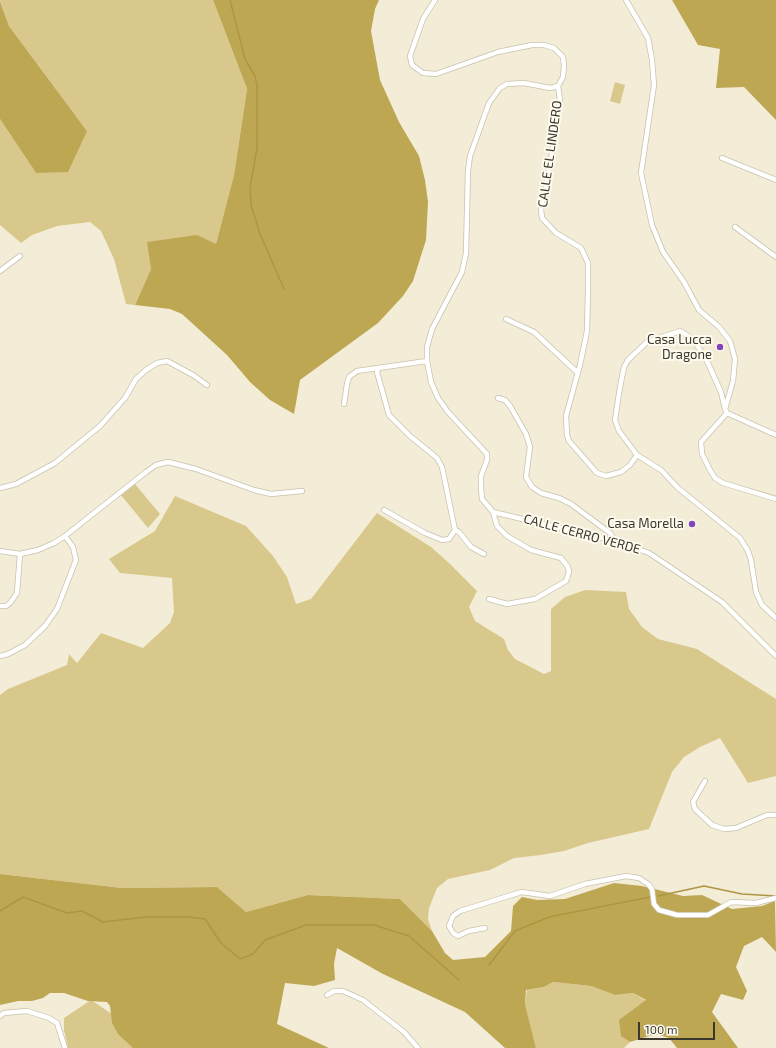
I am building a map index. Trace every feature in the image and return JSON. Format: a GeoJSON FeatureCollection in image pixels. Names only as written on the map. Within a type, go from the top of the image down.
{"type":"FeatureCollection","features":[{"type":"Feature","properties":{"kind":"street","name":"CALLE EL LINDERO"},"geometry":{"type":"LineString","coordinates":[[435,0],[423,19],[410,56],[412,65],[423,73],[436,74],[498,52],[532,45],[544,45],[554,48],[563,57],[563,77],[558,86],[560,100],[542,208],[542,218],[556,233],[581,248],[588,263],[587,330],[578,373],[566,416],[567,436],[597,473],[606,476],[622,472],[630,466],[638,455]]}},
{"type":"Feature","properties":{"kind":"street"},"geometry":{"type":"LineString","coordinates":[[626,0],[648,38],[652,60],[654,85],[641,173],[652,225],[663,252],[684,282],[699,310],[719,327],[732,345],[735,360],[733,381],[726,411],[701,442],[702,454],[715,478],[724,483],[776,499]]}},
{"type":"Feature","properties":{"kind":"street"},"geometry":{"type":"LineString","coordinates":[[489,599],[506,604],[534,599],[566,581],[569,572],[568,567],[561,558],[531,550],[507,536],[497,526],[493,512],[482,499],[481,476],[487,460],[487,454],[438,398],[427,361],[427,347],[432,329],[462,272],[466,253],[468,171],[470,156],[489,103],[500,88],[507,84],[524,83],[550,88],[558,86]]}},
{"type":"Feature","properties":{"kind":"street"},"geometry":{"type":"LineString","coordinates":[[722,158],[776,180]]}},
{"type":"Feature","properties":{"kind":"street"},"geometry":{"type":"LineString","coordinates":[[735,227],[776,257]]}},
{"type":"Feature","properties":{"kind":"street"},"geometry":{"type":"LineString","coordinates":[[0,271],[20,256]]}},
{"type":"Feature","properties":{"kind":"street"},"geometry":{"type":"LineString","coordinates":[[506,319],[534,332],[578,373]]}},
{"type":"Feature","properties":{"kind":"street"},"geometry":{"type":"LineString","coordinates":[[776,435],[726,411],[716,380],[693,339],[680,331],[647,342],[632,354],[624,367],[615,420],[619,432],[638,455],[660,470],[678,488],[740,538],[748,550],[751,560],[756,592],[762,605],[776,618]]}},
{"type":"Feature","properties":{"kind":"street"},"geometry":{"type":"LineString","coordinates":[[0,488],[16,484],[55,463],[100,426],[125,398],[136,379],[157,363],[167,361],[193,375],[207,385]]}},
{"type":"Feature","properties":{"kind":"street"},"geometry":{"type":"LineString","coordinates":[[344,404],[347,384],[353,373],[357,371],[427,361]]}},
{"type":"Feature","properties":{"kind":"street"},"geometry":{"type":"LineString","coordinates":[[378,369],[377,372],[389,415],[410,436],[436,458],[442,467],[455,530],[449,539],[442,540],[424,533],[384,510]]}},
{"type":"Feature","properties":{"kind":"street"},"geometry":{"type":"LineString","coordinates":[[498,398],[505,400],[510,406],[526,434],[530,447],[526,477],[532,487],[541,493],[559,498],[571,504],[607,530],[615,541]]}},
{"type":"Feature","properties":{"kind":"street"},"geometry":{"type":"LineString","coordinates":[[0,550],[20,554],[38,550],[54,543],[146,472],[156,465],[168,462],[196,469],[254,490],[271,494],[302,492]]}},
{"type":"Feature","properties":{"kind":"street","name":"CALLE CERRO VERDE"},"geometry":{"type":"LineString","coordinates":[[493,512],[615,541],[649,553],[722,602],[776,656]]}},
{"type":"Feature","properties":{"kind":"street"},"geometry":{"type":"LineString","coordinates":[[455,530],[459,532],[471,547],[484,554]]}},
{"type":"Feature","properties":{"kind":"street"},"geometry":{"type":"LineString","coordinates":[[0,656],[8,654],[25,645],[45,626],[57,608],[76,560],[73,547],[65,536]]}},
{"type":"Feature","properties":{"kind":"street"},"geometry":{"type":"LineString","coordinates":[[0,606],[6,606],[10,603],[17,593],[20,554]]}},
{"type":"Feature","properties":{"kind":"street"},"geometry":{"type":"LineString","coordinates":[[705,781],[693,802],[695,809],[712,825],[724,829],[736,828],[767,815],[776,815]]}},
{"type":"Feature","properties":{"kind":"street"},"geometry":{"type":"LineString","coordinates":[[485,928],[469,931],[458,936],[453,933],[449,926],[453,916],[460,911],[522,892],[550,896],[585,884],[626,876],[639,878],[648,884],[652,889],[654,904],[658,910],[677,916],[708,915],[731,902],[761,903],[776,898]]}},
{"type":"Feature","properties":{"kind":"street"},"geometry":{"type":"LineString","coordinates":[[327,995],[334,991],[343,991],[363,1000],[404,1032],[418,1048]]}},
{"type":"Feature","properties":{"kind":"street"},"geometry":{"type":"LineString","coordinates":[[0,1016],[4,1013],[27,1012],[49,1018],[57,1023],[65,1048]]}},
{"type":"Feature","properties":{"kind":"shaded area"},"geometry":{"type":"Polygon","coordinates":[[[0,0],[213,0],[247,89],[234,175],[216,244],[148,242],[151,269],[135,305],[126,304],[114,259],[101,231],[90,222],[57,226],[32,235],[21,243],[0,225],[0,119],[36,173],[87,131],[9,26],[0,0]]]}},
{"type":"Feature","properties":{"kind":"shaded area"},"geometry":{"type":"Polygon","coordinates":[[[213,0],[379,0],[375,9],[371,31],[380,80],[399,122],[419,156],[425,180],[428,202],[426,240],[413,281],[403,296],[378,323],[300,380],[294,414],[270,400],[250,382],[227,355],[182,314],[170,309],[135,305],[151,269],[147,242],[197,235],[216,244],[234,175],[247,89],[213,0]]]}},
{"type":"Feature","properties":{"kind":"shaded area"},"geometry":{"type":"Polygon","coordinates":[[[672,0],[776,0],[776,120],[744,87],[716,88],[720,49],[698,45],[672,0]]]}},
{"type":"Feature","properties":{"kind":"shaded area"},"geometry":{"type":"Polygon","coordinates":[[[0,1],[9,26],[87,131],[68,172],[36,173],[0,119],[0,1]]]}},
{"type":"Feature","properties":{"kind":"shaded area"},"geometry":{"type":"Polygon","coordinates":[[[615,82],[625,85],[620,104],[610,101],[615,82]]]}},
{"type":"Feature","properties":{"kind":"shaded area"},"geometry":{"type":"Polygon","coordinates":[[[135,484],[160,514],[148,528],[121,495],[135,484]]]}},
{"type":"Feature","properties":{"kind":"shaded area"},"geometry":{"type":"Polygon","coordinates":[[[175,496],[246,526],[273,556],[287,577],[296,604],[311,599],[377,513],[431,547],[449,563],[477,591],[469,607],[475,621],[504,639],[508,650],[515,659],[544,674],[551,671],[551,609],[565,597],[585,590],[626,592],[629,609],[642,627],[658,639],[697,649],[776,699],[776,776],[748,783],[720,738],[700,747],[684,757],[672,772],[649,829],[588,843],[564,851],[514,858],[490,870],[448,879],[437,888],[429,908],[428,919],[432,931],[400,899],[308,895],[246,912],[217,887],[122,888],[0,874],[0,695],[8,689],[67,665],[69,654],[77,663],[101,633],[143,648],[170,623],[174,612],[172,578],[120,573],[109,559],[155,531],[175,496]]]}},
{"type":"Feature","properties":{"kind":"shaded area"},"geometry":{"type":"Polygon","coordinates":[[[0,874],[122,888],[217,887],[246,912],[308,895],[400,899],[432,931],[445,953],[453,960],[485,957],[511,931],[513,906],[522,897],[537,900],[565,899],[614,883],[642,886],[683,896],[702,895],[732,909],[762,906],[775,901],[776,952],[762,937],[744,946],[736,967],[747,991],[743,1000],[721,994],[712,1012],[738,1048],[677,1048],[669,1038],[656,1034],[630,1042],[621,1036],[619,1020],[646,1000],[633,993],[615,995],[591,986],[553,982],[544,987],[526,990],[525,1004],[536,1048],[505,1048],[465,1012],[383,974],[337,948],[334,964],[335,980],[314,986],[285,983],[277,1024],[329,1048],[133,1048],[118,1034],[112,1023],[110,1006],[107,1002],[88,1001],[64,993],[50,993],[43,998],[32,1001],[18,1001],[0,1005],[0,874]]]}},
{"type":"Feature","properties":{"kind":"shaded area"},"geometry":{"type":"Polygon","coordinates":[[[553,982],[591,986],[615,995],[633,993],[646,1001],[621,1035],[630,1042],[624,1048],[536,1048],[525,1004],[527,990],[544,987],[553,982]]]}},
{"type":"Feature","properties":{"kind":"shaded area"},"geometry":{"type":"Polygon","coordinates":[[[91,1000],[133,1028],[152,1048],[68,1048],[64,1030],[64,1018],[91,1000]]]}},
{"type":"Feature","properties":{"kind":"waterway"},"geometry":{"type":"LineString","coordinates":[[230,0],[245,59],[255,76],[257,85],[257,148],[250,188],[251,205],[260,234],[284,289]]}},
{"type":"Feature","properties":{"kind":"waterway"},"geometry":{"type":"LineString","coordinates":[[658,896],[704,886],[742,894],[776,896]]}},
{"type":"Feature","properties":{"kind":"waterway"},"geometry":{"type":"LineString","coordinates":[[0,911],[23,897],[67,913],[82,911],[103,922],[145,917],[189,917],[205,919],[221,943],[240,959],[253,954],[265,940],[306,925],[374,925],[409,936],[459,980]]}},
{"type":"Feature","properties":{"kind":"waterway"},"geometry":{"type":"LineString","coordinates":[[489,965],[515,931],[549,917],[650,897]]}},
{"type":"Feature","properties":{"kind":"place","name":"Casa Lucca Dragone"},"geometry":{"type":"Point","coordinates":[720,347]}},
{"type":"Feature","properties":{"kind":"place","name":"Casa Morella"},"geometry":{"type":"Point","coordinates":[692,524]}}]}
